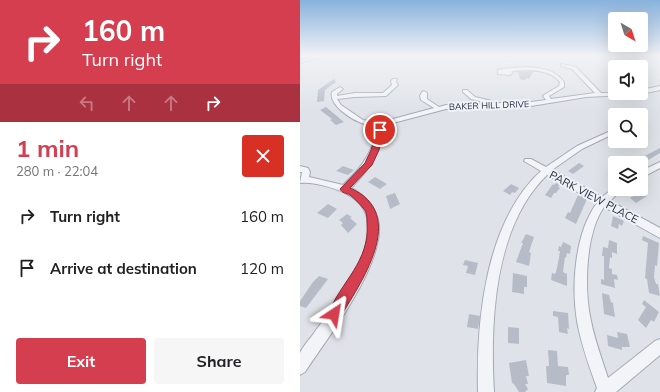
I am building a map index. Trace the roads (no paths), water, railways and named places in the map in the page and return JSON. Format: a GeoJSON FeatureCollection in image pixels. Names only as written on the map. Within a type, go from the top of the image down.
{"type":"FeatureCollection","features":[{"type":"Feature","properties":{"kind":"street"},"geometry":{"type":"LineString","coordinates":[[550,74],[559,78],[562,82],[561,87],[546,96],[550,101]]}},
{"type":"Feature","properties":{"kind":"street"},"geometry":{"type":"LineString","coordinates":[[580,74],[599,94]]}},
{"type":"Feature","properties":{"kind":"street"},"geometry":{"type":"LineString","coordinates":[[334,98],[355,95],[384,95],[395,84],[393,82],[395,80]]}},
{"type":"Feature","properties":{"kind":"street"},"geometry":{"type":"LineString","coordinates":[[648,91],[660,88]]}},
{"type":"Feature","properties":{"kind":"street"},"geometry":{"type":"LineString","coordinates":[[340,90],[334,93],[334,98],[339,106],[361,121],[368,123],[382,123],[375,150],[368,165],[344,189]]}},
{"type":"Feature","properties":{"kind":"street"},"geometry":{"type":"LineString","coordinates":[[465,92],[473,98],[493,103],[495,105]]}},
{"type":"Feature","properties":{"kind":"street"},"geometry":{"type":"LineString","coordinates":[[424,93],[424,100],[437,108]]}},
{"type":"Feature","properties":{"kind":"street","name":"BAKER HILL DRIVE"},"geometry":{"type":"LineString","coordinates":[[382,123],[437,108],[550,101],[582,95],[608,94]]}},
{"type":"Feature","properties":{"kind":"street"},"geometry":{"type":"LineString","coordinates":[[486,392],[485,348],[490,297],[498,258],[515,212],[529,188],[546,171],[577,148],[608,134]]}},
{"type":"Feature","properties":{"kind":"street","name":"PARK VIEW PLACE"},"geometry":{"type":"LineString","coordinates":[[528,161],[660,233]]}},
{"type":"Feature","properties":{"kind":"street"},"geometry":{"type":"LineString","coordinates":[[648,171],[660,165]]}},
{"type":"Feature","properties":{"kind":"street"},"geometry":{"type":"LineString","coordinates":[[300,367],[352,288],[371,249],[373,235],[371,214],[361,198],[344,189],[302,176]]}},
{"type":"Feature","properties":{"kind":"street"},"geometry":{"type":"LineString","coordinates":[[610,196],[596,213],[586,242],[582,282],[584,318],[589,343],[604,391],[660,346]]}}]}
